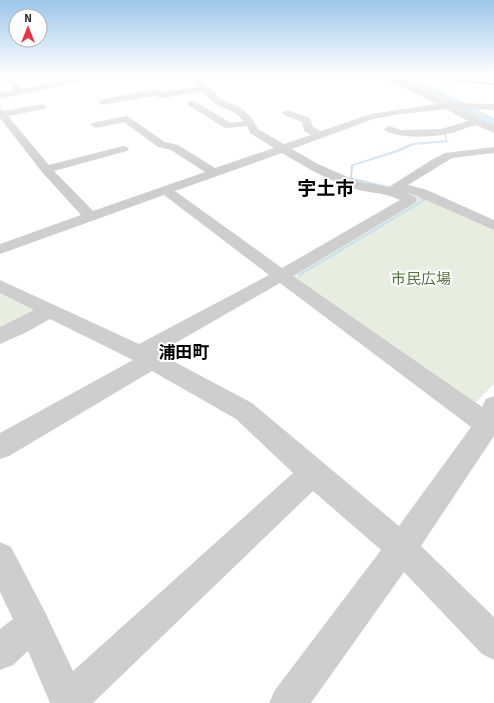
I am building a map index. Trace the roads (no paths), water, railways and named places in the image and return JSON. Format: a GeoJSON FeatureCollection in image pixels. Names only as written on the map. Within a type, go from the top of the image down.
{"type":"FeatureCollection","features":[{"type":"Feature","properties":{"kind":"street"},"geometry":{"type":"LineString","coordinates":[[31,108],[1,113],[46,169],[91,217]]}},
{"type":"Feature","properties":{"kind":"street"},"geometry":{"type":"LineString","coordinates":[[199,108],[229,126],[250,123]]}},
{"type":"Feature","properties":{"kind":"street"},"geometry":{"type":"LineString","coordinates":[[233,108],[238,110],[248,119],[254,130],[314,167],[356,186],[422,193],[494,226]]}},
{"type":"Feature","properties":{"kind":"street"},"geometry":{"type":"LineString","coordinates":[[0,249],[371,117],[402,111],[437,108]]}},
{"type":"Feature","properties":{"kind":"street"},"geometry":{"type":"LineString","coordinates":[[459,108],[476,121],[494,130]]}},
{"type":"Feature","properties":{"kind":"street"},"geometry":{"type":"LineString","coordinates":[[287,113],[307,120],[308,129],[320,135]]}},
{"type":"Feature","properties":{"kind":"street"},"geometry":{"type":"LineString","coordinates":[[96,125],[126,119],[162,145],[174,147],[213,172]]}},
{"type":"Feature","properties":{"kind":"street"},"geometry":{"type":"LineString","coordinates":[[389,129],[400,133],[442,132],[476,121]]}},
{"type":"Feature","properties":{"kind":"street"},"geometry":{"type":"LineString","coordinates":[[46,169],[123,149]]}},
{"type":"Feature","properties":{"kind":"street"},"geometry":{"type":"LineString","coordinates":[[395,189],[449,155],[494,150]]}},
{"type":"Feature","properties":{"kind":"street"},"geometry":{"type":"LineString","coordinates":[[0,447],[145,357],[410,200],[395,189]]}},
{"type":"Feature","properties":{"kind":"street"},"geometry":{"type":"LineString","coordinates":[[165,190],[280,276],[491,415],[402,548],[288,703]]}},
{"type":"Feature","properties":{"kind":"street"},"geometry":{"type":"LineString","coordinates":[[0,286],[145,357],[244,411],[312,473],[402,548],[494,642]]}},
{"type":"Feature","properties":{"kind":"street"},"geometry":{"type":"LineString","coordinates":[[0,336],[20,328],[50,310]]}},
{"type":"Feature","properties":{"kind":"street"},"geometry":{"type":"LineString","coordinates":[[0,558],[33,624],[69,702],[312,473]]}},
{"type":"Feature","properties":{"kind":"street"},"geometry":{"type":"LineString","coordinates":[[0,652],[33,624]]}},
{"type":"Feature","properties":{"kind":"water"},"geometry":{"type":"Polygon","coordinates":[[[457,108],[475,108],[494,118],[494,127],[457,108]]]}},
{"type":"Feature","properties":{"kind":"waterway"},"geometry":{"type":"LineString","coordinates":[[391,188],[352,179],[352,166],[413,144],[447,141],[445,134],[450,132]]}},
{"type":"Feature","properties":{"kind":"waterway"},"geometry":{"type":"LineString","coordinates":[[299,275],[424,200],[419,195]]}},
{"type":"Feature","properties":{"kind":"district","name":"宇土市"},"geometry":{"type":"Point","coordinates":[326,189]}},
{"type":"Feature","properties":{"kind":"district","name":"浦田町"},"geometry":{"type":"Point","coordinates":[184,352]}},
{"type":"Feature","properties":{"kind":"park label","name":"市民広場"},"geometry":{"type":"Point","coordinates":[421,279]}}]}
